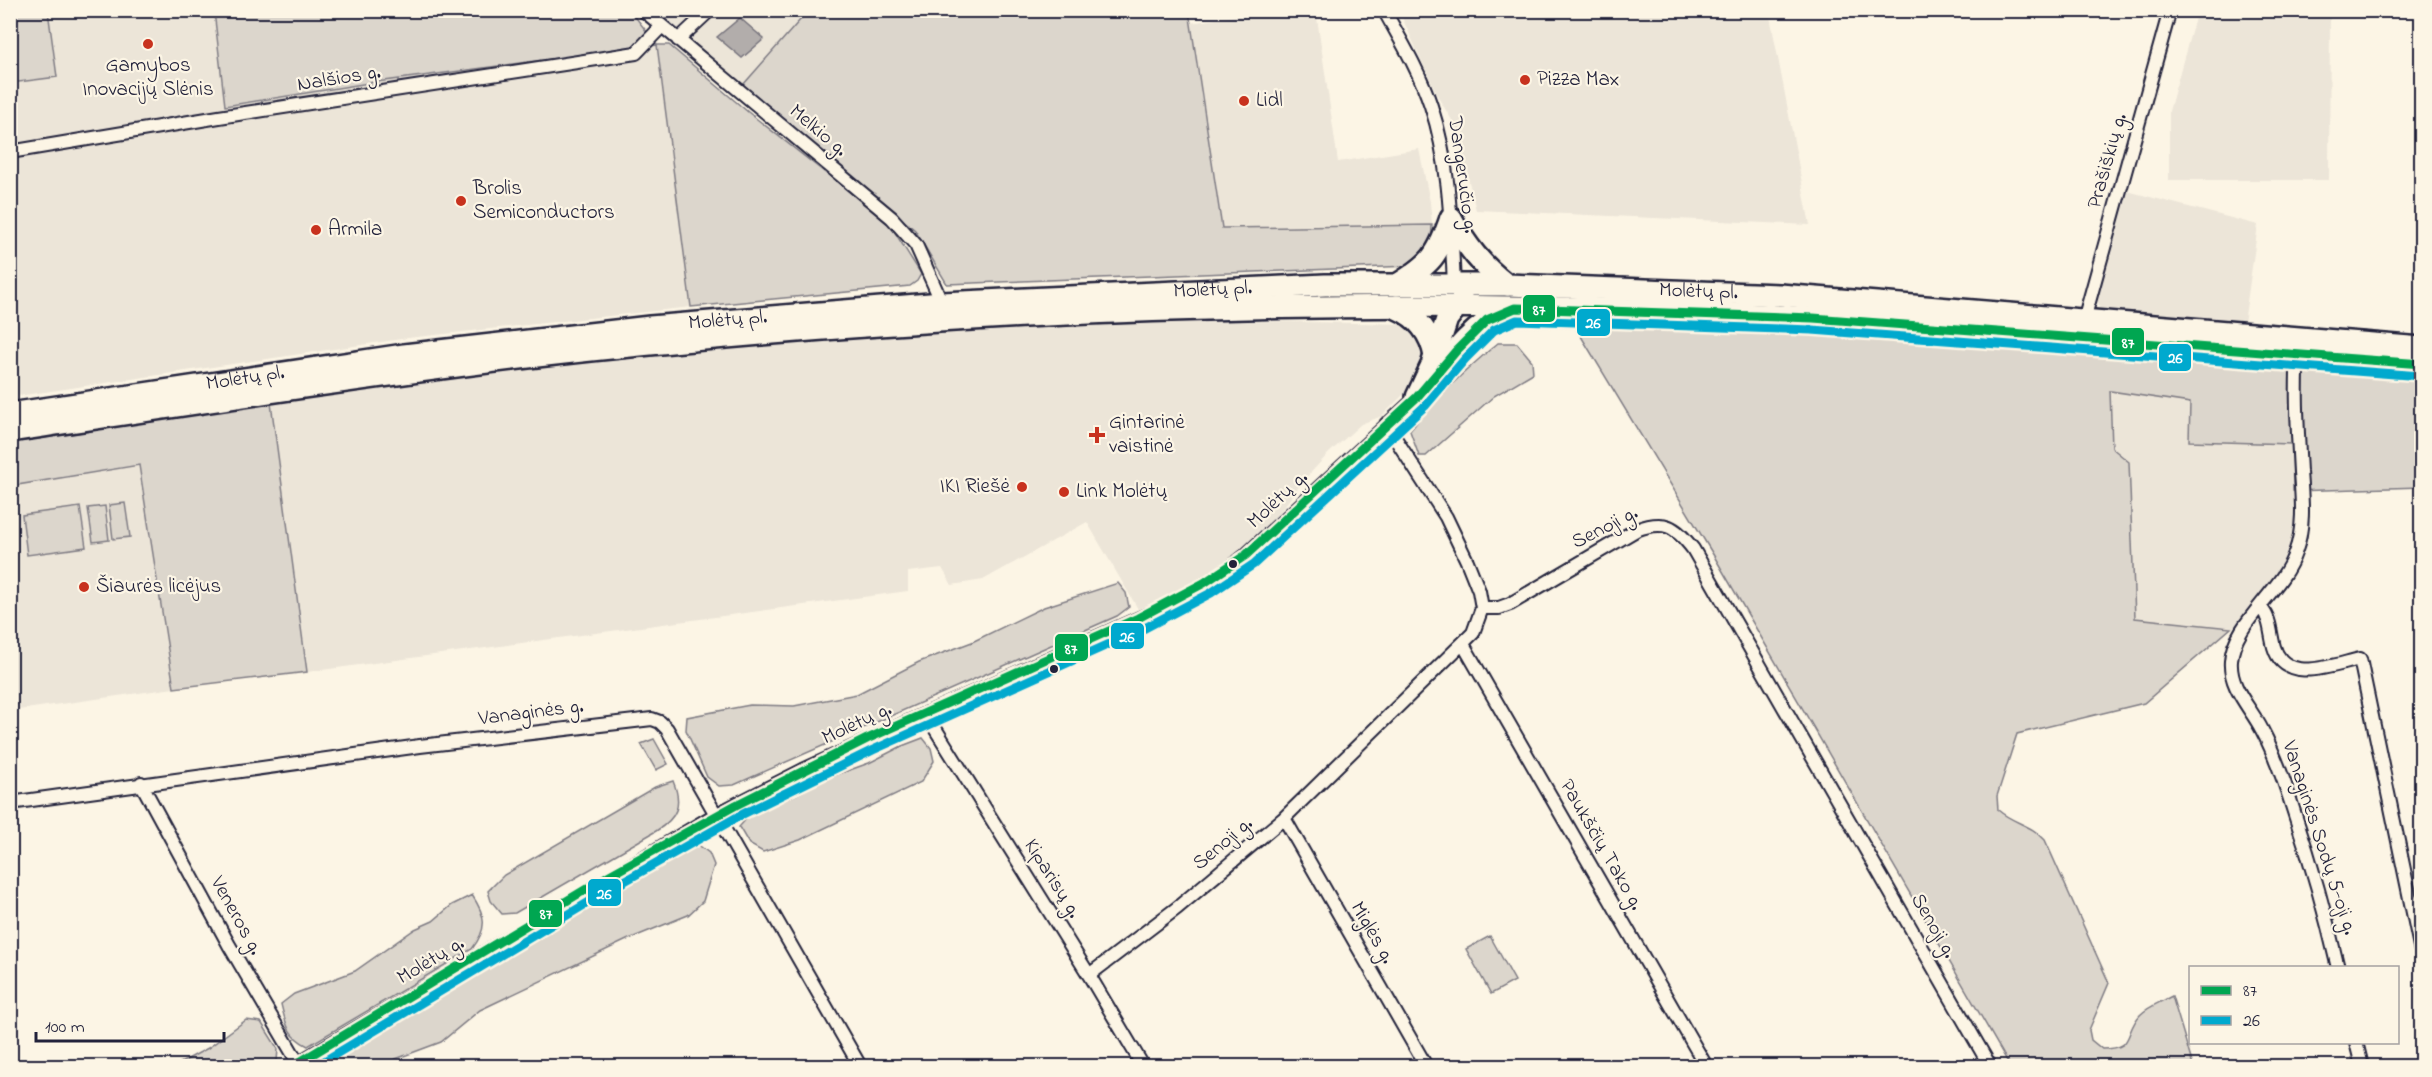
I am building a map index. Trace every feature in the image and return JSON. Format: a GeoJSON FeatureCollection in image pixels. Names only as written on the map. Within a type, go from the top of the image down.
{"type":"FeatureCollection","features":[{"type":"Feature","properties":{"kind":"highway"},"geometry":{"type":"LineString","coordinates":[[1440,360],[1447,319],[1473,291],[1498,285],[1463,240],[1451,218]]}},
{"type":"Feature","properties":{"kind":"highway"},"geometry":{"type":"LineString","coordinates":[[1397,285],[1423,268],[1435,256],[1451,218]]}},
{"type":"Feature","properties":{"kind":"highway","name":"Molėtų pl."},"geometry":{"type":"LineString","coordinates":[[10,414],[359,362],[525,341],[732,319],[942,303],[1325,285],[1498,285],[1780,295],[2421,348]]}},
{"type":"Feature","properties":{"kind":"highway"},"geometry":{"type":"LineString","coordinates":[[1447,285],[1456,308]]}},
{"type":"Feature","properties":{"kind":"highway"},"geometry":{"type":"LineString","coordinates":[[1397,308],[1424,328],[1432,339],[1440,360]]}},
{"type":"Feature","properties":{"kind":"highway","name":"Molėtų pl."},"geometry":{"type":"LineString","coordinates":[[10,431],[388,375],[529,357],[769,333],[1038,316],[1397,308],[1515,308],[1814,318],[2421,364]]}},
{"type":"Feature","properties":{"kind":"highway"},"geometry":{"type":"LineString","coordinates":[[1417,397],[1440,360],[1487,320],[1515,308]]}},
{"type":"Feature","properties":{"kind":"street","name":"Melkio g."},"geometry":{"type":"LineString","coordinates":[[643,10],[892,218],[916,245],[942,303]]}},
{"type":"Feature","properties":{"kind":"street"},"geometry":{"type":"LineString","coordinates":[[678,39],[710,10]]}},
{"type":"Feature","properties":{"kind":"street","name":"Dangeručio g."},"geometry":{"type":"LineString","coordinates":[[1384,10],[1420,78],[1431,104],[1440,138],[1451,218],[1447,285]]}},
{"type":"Feature","properties":{"kind":"street","name":"Prašiškių g."},"geometry":{"type":"LineString","coordinates":[[2086,322],[2087,309],[2170,10]]}},
{"type":"Feature","properties":{"kind":"street","name":"Nalšios g."},"geometry":{"type":"LineString","coordinates":[[10,152],[219,117],[636,53],[662,26]]}},
{"type":"Feature","properties":{"kind":"street","name":"Vanaginės Sodų 5-oji g."},"geometry":{"type":"LineString","coordinates":[[2298,354],[2302,515],[2300,536],[2295,554],[2284,576],[2247,622],[2236,641],[2231,660],[2232,673],[2244,702],[2262,729],[2289,797],[2310,860],[2337,966]]}},
{"type":"Feature","properties":{"kind":"street","name":"Molėtų g."},"geometry":{"type":"LineString","coordinates":[[297,1066],[715,815],[803,770],[1167,606],[1219,576],[1276,529],[1417,397]]}},
{"type":"Feature","properties":{"kind":"street"},"geometry":{"type":"LineString","coordinates":[[1386,424],[1446,517],[1479,591],[1482,608]]}},
{"type":"Feature","properties":{"kind":"street","name":"Senoji g."},"geometry":{"type":"LineString","coordinates":[[1089,975],[1177,908],[1284,818],[1463,644],[1473,633],[1482,608],[1499,608],[1510,604],[1636,530],[1656,524],[1667,525],[1675,529],[1699,559],[1990,1066]]}},
{"type":"Feature","properties":{"kind":"street"},"geometry":{"type":"LineString","coordinates":[[2260,608],[2267,615],[2274,649],[2280,661],[2288,668],[2300,670],[2360,659],[2421,956]]}},
{"type":"Feature","properties":{"kind":"street","name":"Paukščių Tako g."},"geometry":{"type":"LineString","coordinates":[[1463,644],[1706,1066]]}},
{"type":"Feature","properties":{"kind":"street","name":"Kiparisų g."},"geometry":{"type":"LineString","coordinates":[[926,714],[1143,1066]]}},
{"type":"Feature","properties":{"kind":"street","name":"Vanaginės g."},"geometry":{"type":"LineString","coordinates":[[10,803],[420,746],[652,719],[660,722],[667,729],[860,1066]]}},
{"type":"Feature","properties":{"kind":"street","name":"Veneros g."},"geometry":{"type":"LineString","coordinates":[[141,783],[297,1066]]}},
{"type":"Feature","properties":{"kind":"street","name":"Miglės g."},"geometry":{"type":"LineString","coordinates":[[1284,818],[1426,1066]]}},
{"type":"Feature","properties":{"kind":"street"},"geometry":{"type":"LineString","coordinates":[[2356,1044],[2362,1066]]}},
{"type":"Feature","properties":{"kind":"shaded area"},"geometry":{"type":"Polygon","coordinates":[[[10,11],[48,11],[57,77],[11,83],[10,11]]]}},
{"type":"Feature","properties":{"kind":"shaded area"},"geometry":{"type":"Polygon","coordinates":[[[48,11],[214,11],[225,106],[369,83],[657,45],[691,307],[408,338],[11,397],[11,83],[57,77],[48,11]]]}},
{"type":"Feature","properties":{"kind":"shaded area"},"geometry":{"type":"Polygon","coordinates":[[[214,11],[626,11],[637,19],[657,45],[369,83],[225,106],[214,11]]]}},
{"type":"Feature","properties":{"kind":"shaded area"},"geometry":{"type":"Polygon","coordinates":[[[650,11],[808,11],[743,85],[650,11]]]}},
{"type":"Feature","properties":{"kind":"shaded area"},"geometry":{"type":"Polygon","coordinates":[[[808,11],[1189,11],[1222,228],[1432,225],[1431,247],[1410,266],[947,284],[915,230],[743,85],[808,11]]]}},
{"type":"Feature","properties":{"kind":"shaded area"},"geometry":{"type":"Polygon","coordinates":[[[1267,11],[1316,11],[1338,162],[1419,149],[1430,202],[1432,225],[1222,228],[1191,23],[1267,11]]]}},
{"type":"Feature","properties":{"kind":"shaded area"},"geometry":{"type":"Polygon","coordinates":[[[1399,11],[1769,11],[1810,225],[1476,210],[1455,125],[1439,99],[1399,11]]]}},
{"type":"Feature","properties":{"kind":"shaded area"},"geometry":{"type":"Polygon","coordinates":[[[2197,11],[2330,11],[2329,180],[2169,180],[2169,111],[2197,11]]]}},
{"type":"Feature","properties":{"kind":"shaded area"},"geometry":{"type":"Polygon","coordinates":[[[740,18],[764,39],[742,58],[717,37],[740,18]]]}},
{"type":"Feature","properties":{"kind":"shaded area"},"geometry":{"type":"Polygon","coordinates":[[[657,45],[669,45],[748,112],[889,223],[921,274],[917,281],[910,286],[691,307],[657,45]]]}},
{"type":"Feature","properties":{"kind":"shaded area"},"geometry":{"type":"Polygon","coordinates":[[[2127,191],[2258,225],[2244,323],[2100,311],[2097,298],[2127,191]]]}},
{"type":"Feature","properties":{"kind":"shaded area"},"geometry":{"type":"Polygon","coordinates":[[[1148,319],[1410,324],[1428,346],[1412,386],[1382,416],[1361,424],[1329,453],[1303,481],[1274,520],[1222,567],[1185,588],[1138,609],[1087,522],[983,580],[952,585],[942,568],[908,572],[908,591],[307,672],[271,403],[521,366],[787,340],[1148,319]]]}},
{"type":"Feature","properties":{"kind":"shaded area"},"geometry":{"type":"Polygon","coordinates":[[[1576,328],[1738,329],[2421,378],[2421,487],[2293,491],[2292,444],[2189,441],[2190,403],[2110,391],[2112,448],[2129,462],[2135,618],[2231,628],[2144,703],[2017,734],[1997,796],[1998,810],[2045,840],[2109,983],[2089,1030],[2091,1040],[2102,1049],[2120,1046],[2127,1039],[2143,1012],[2172,996],[2193,1066],[2010,1066],[1714,556],[1576,328]]]}},
{"type":"Feature","properties":{"kind":"shaded area"},"geometry":{"type":"Polygon","coordinates":[[[1498,343],[1517,343],[1532,361],[1533,373],[1494,396],[1426,456],[1419,456],[1410,431],[1451,385],[1498,343]]]}},
{"type":"Feature","properties":{"kind":"shaded area"},"geometry":{"type":"Polygon","coordinates":[[[2110,390],[2190,403],[2189,441],[2292,444],[2293,491],[2307,490],[2302,556],[2271,605],[2231,628],[2135,618],[2129,463],[2112,448],[2110,390]]]}},
{"type":"Feature","properties":{"kind":"shaded area"},"geometry":{"type":"Polygon","coordinates":[[[271,403],[307,672],[174,688],[139,465],[11,486],[11,443],[271,403]]]}},
{"type":"Feature","properties":{"kind":"shaded area","name":"Šiaurės licėjus"},"geometry":{"type":"Polygon","coordinates":[[[139,465],[174,688],[11,711],[11,486],[139,465]]]}},
{"type":"Feature","properties":{"kind":"shaded area"},"geometry":{"type":"Polygon","coordinates":[[[125,503],[130,537],[113,539],[109,505],[125,503]]]}},
{"type":"Feature","properties":{"kind":"shaded area"},"geometry":{"type":"Polygon","coordinates":[[[105,506],[109,540],[93,542],[88,508],[105,506]]]}},
{"type":"Feature","properties":{"kind":"shaded area"},"geometry":{"type":"Polygon","coordinates":[[[80,507],[86,547],[27,555],[22,515],[80,507]]]}},
{"type":"Feature","properties":{"kind":"shaded area"},"geometry":{"type":"Polygon","coordinates":[[[1118,583],[1126,593],[1129,607],[1117,616],[734,785],[719,786],[707,777],[686,730],[687,717],[750,705],[794,706],[857,694],[919,662],[972,642],[1044,607],[1118,583]]]}},
{"type":"Feature","properties":{"kind":"shaded area"},"geometry":{"type":"Polygon","coordinates":[[[923,738],[931,748],[934,761],[921,782],[800,840],[763,852],[749,844],[739,827],[749,816],[825,779],[869,763],[923,738]]]}},
{"type":"Feature","properties":{"kind":"shaded area"},"geometry":{"type":"Polygon","coordinates":[[[654,739],[668,764],[656,770],[641,744],[654,739]]]}},
{"type":"Feature","properties":{"kind":"shaded area"},"geometry":{"type":"Polygon","coordinates":[[[673,781],[678,797],[676,810],[669,821],[656,831],[515,913],[502,914],[491,901],[488,891],[504,875],[655,787],[673,781]]]}},
{"type":"Feature","properties":{"kind":"shaded area"},"geometry":{"type":"Polygon","coordinates":[[[697,844],[709,853],[714,865],[703,901],[688,915],[629,939],[480,1010],[441,1042],[377,1066],[328,1066],[334,1060],[697,844]]]}},
{"type":"Feature","properties":{"kind":"shaded area"},"geometry":{"type":"Polygon","coordinates":[[[472,895],[480,909],[483,928],[472,949],[308,1046],[292,1034],[286,1024],[281,1004],[294,994],[355,971],[415,929],[433,921],[452,905],[472,895]]]}},
{"type":"Feature","properties":{"kind":"shaded area"},"geometry":{"type":"Polygon","coordinates":[[[1490,936],[1515,981],[1491,994],[1466,949],[1490,936]]]}},
{"type":"Feature","properties":{"kind":"shaded area"},"geometry":{"type":"Polygon","coordinates":[[[246,1020],[261,1022],[278,1049],[277,1061],[268,1066],[175,1066],[208,1048],[246,1020]]]}},
{"type":"Feature","properties":{"kind":"transit line","name":"87"},"geometry":{"type":"LineString","coordinates":[[293,1066],[608,876],[736,805],[867,739],[1138,618],[1204,583],[1246,555],[1417,397],[1456,351],[1487,320],[1515,308],[1813,318],[2422,364]]}},
{"type":"Feature","properties":{"kind":"transit line","name":"26"},"geometry":{"type":"LineString","coordinates":[[316,1066],[614,887],[741,815],[873,750],[1143,629],[1211,593],[1254,564],[1425,406],[1465,359],[1494,330],[1517,320],[1812,330],[2421,376]]}},
{"type":"Feature","properties":{"kind":"place","name":"Gamybos Inovacijų Slėnis"},"geometry":{"type":"Point","coordinates":[148,44]}},
{"type":"Feature","properties":{"kind":"place","name":"Pizza Max"},"geometry":{"type":"Point","coordinates":[1525,80]}},
{"type":"Feature","properties":{"kind":"place","name":"Lidl"},"geometry":{"type":"Point","coordinates":[1244,101]}},
{"type":"Feature","properties":{"kind":"place","name":"Brolis Semiconductors"},"geometry":{"type":"Point","coordinates":[461,201]}},
{"type":"Feature","properties":{"kind":"place","name":"Armila"},"geometry":{"type":"Point","coordinates":[316,230]}},
{"type":"Feature","properties":{"kind":"place","name":"Gintarinė vaistinė"},"geometry":{"type":"Point","coordinates":[1097,435]}},
{"type":"Feature","properties":{"kind":"place","name":"IKI Riešė"},"geometry":{"type":"Point","coordinates":[1022,487]}},
{"type":"Feature","properties":{"kind":"place","name":"Link Molėtų"},"geometry":{"type":"Point","coordinates":[1064,492]}},
{"type":"Feature","properties":{"kind":"place","name":"Šiaurės licėjus"},"geometry":{"type":"Point","coordinates":[84,587]}}]}
